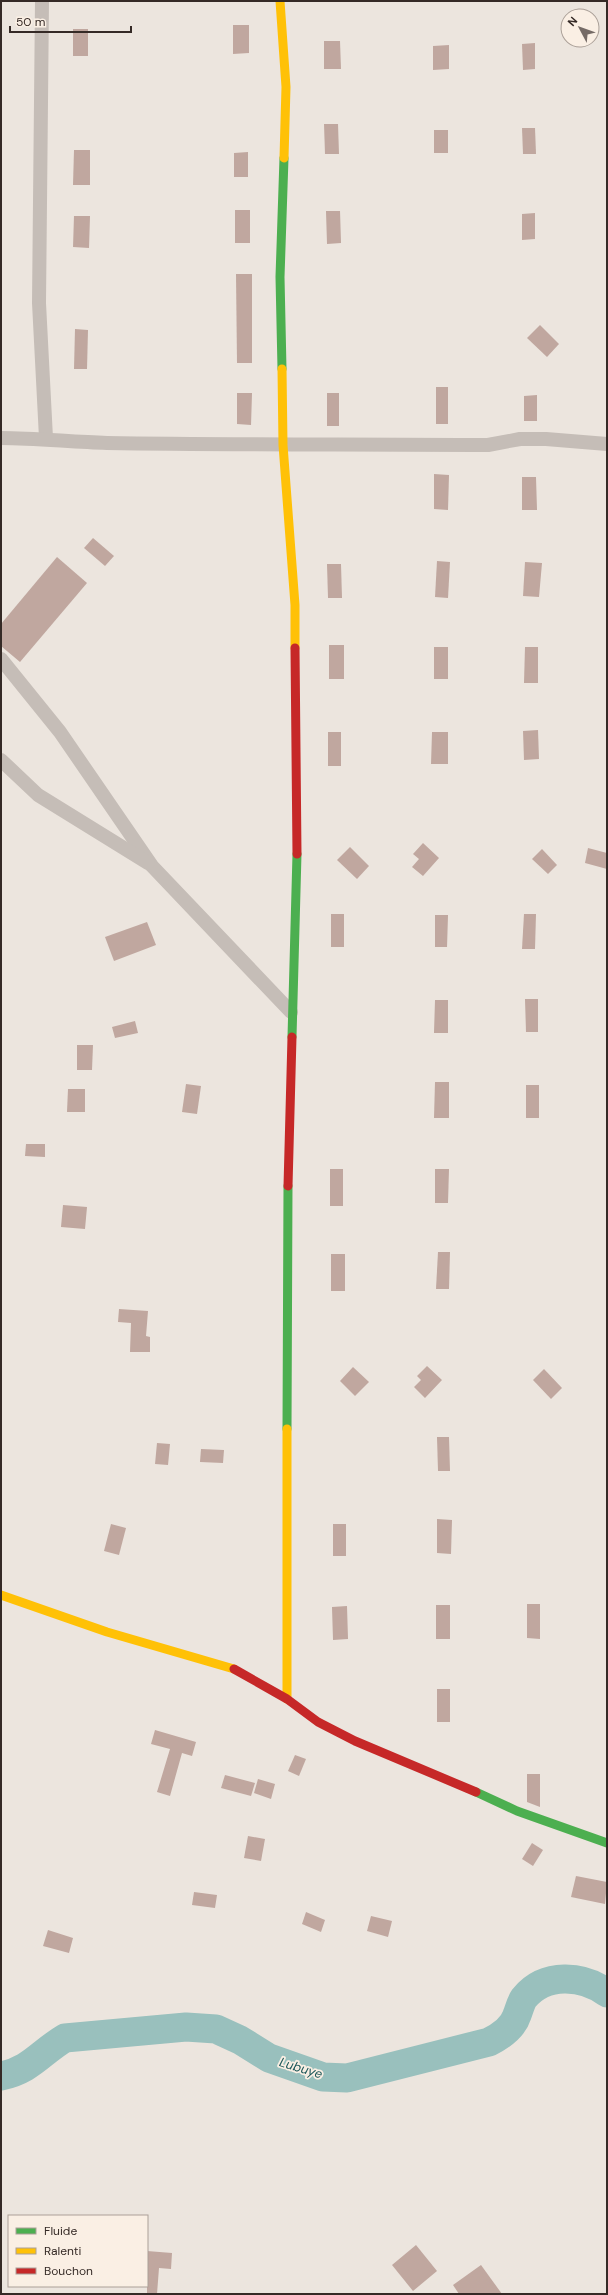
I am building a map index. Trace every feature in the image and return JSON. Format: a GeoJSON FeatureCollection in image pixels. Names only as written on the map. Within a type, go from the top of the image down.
{"type":"FeatureCollection","features":[{"type":"Feature","properties":{"kind":"street"},"geometry":{"type":"LineString","coordinates":[[42,1],[40,303],[46,438]]}},
{"type":"Feature","properties":{"kind":"street"},"geometry":{"type":"LineString","coordinates":[[280,1],[286,87],[280,277],[283,445],[295,605],[297,859],[291,1012],[288,1154],[287,1699]]}},
{"type":"Feature","properties":{"kind":"street"},"geometry":{"type":"LineString","coordinates":[[1,438],[46,438],[105,443],[283,445],[488,445],[520,439],[539,439],[607,444]]}},
{"type":"Feature","properties":{"kind":"street"},"geometry":{"type":"LineString","coordinates":[[2,663],[60,732],[152,866],[213,927],[291,1012]]}},
{"type":"Feature","properties":{"kind":"street"},"geometry":{"type":"LineString","coordinates":[[1,760],[38,795],[152,866]]}},
{"type":"Feature","properties":{"kind":"street"},"geometry":{"type":"LineString","coordinates":[[1,1595],[107,1632],[233,1668],[287,1699],[318,1722],[355,1741],[445,1777],[517,1811],[607,1843]]}},
{"type":"Feature","properties":{"kind":"building"},"geometry":{"type":"Polygon","coordinates":[[[233,25],[249,25],[249,53],[233,54],[233,25]]]}},
{"type":"Feature","properties":{"kind":"building"},"geometry":{"type":"Polygon","coordinates":[[[73,29],[88,29],[88,56],[73,56],[73,29]]]}},
{"type":"Feature","properties":{"kind":"building"},"geometry":{"type":"Polygon","coordinates":[[[324,41],[340,41],[341,69],[324,69],[324,41]]]}},
{"type":"Feature","properties":{"kind":"building"},"geometry":{"type":"Polygon","coordinates":[[[535,43],[535,69],[523,70],[522,44],[535,43]]]}},
{"type":"Feature","properties":{"kind":"building"},"geometry":{"type":"Polygon","coordinates":[[[449,45],[449,69],[433,70],[433,46],[449,45]]]}},
{"type":"Feature","properties":{"kind":"building"},"geometry":{"type":"Polygon","coordinates":[[[324,124],[338,124],[339,154],[325,154],[324,124]]]}},
{"type":"Feature","properties":{"kind":"building"},"geometry":{"type":"Polygon","coordinates":[[[522,128],[535,128],[536,154],[523,154],[522,128]]]}},
{"type":"Feature","properties":{"kind":"building"},"geometry":{"type":"Polygon","coordinates":[[[434,130],[448,130],[448,153],[434,153],[434,130]]]}},
{"type":"Feature","properties":{"kind":"building"},"geometry":{"type":"Polygon","coordinates":[[[74,150],[90,150],[90,185],[73,185],[74,150]]]}},
{"type":"Feature","properties":{"kind":"building"},"geometry":{"type":"Polygon","coordinates":[[[248,152],[248,177],[234,177],[234,153],[248,152]]]}},
{"type":"Feature","properties":{"kind":"building"},"geometry":{"type":"Polygon","coordinates":[[[235,210],[250,210],[250,243],[235,243],[235,210]]]}},
{"type":"Feature","properties":{"kind":"building"},"geometry":{"type":"Polygon","coordinates":[[[326,211],[340,211],[341,243],[327,244],[326,211]]]}},
{"type":"Feature","properties":{"kind":"building"},"geometry":{"type":"Polygon","coordinates":[[[535,213],[535,239],[522,240],[522,214],[535,213]]]}},
{"type":"Feature","properties":{"kind":"building"},"geometry":{"type":"Polygon","coordinates":[[[74,216],[90,216],[89,248],[73,247],[74,216]]]}},
{"type":"Feature","properties":{"kind":"building"},"geometry":{"type":"Polygon","coordinates":[[[236,274],[252,274],[252,363],[237,363],[236,274]]]}},
{"type":"Feature","properties":{"kind":"building"},"geometry":{"type":"Polygon","coordinates":[[[540,325],[559,344],[547,357],[527,338],[540,325]]]}},
{"type":"Feature","properties":{"kind":"building"},"geometry":{"type":"Polygon","coordinates":[[[75,329],[88,330],[87,369],[74,369],[75,329]]]}},
{"type":"Feature","properties":{"kind":"building"},"geometry":{"type":"Polygon","coordinates":[[[436,387],[448,387],[448,424],[436,424],[436,387]]]}},
{"type":"Feature","properties":{"kind":"building"},"geometry":{"type":"Polygon","coordinates":[[[237,393],[252,393],[251,425],[237,424],[237,393]]]}},
{"type":"Feature","properties":{"kind":"building"},"geometry":{"type":"Polygon","coordinates":[[[327,393],[339,393],[339,426],[327,426],[327,393]]]}},
{"type":"Feature","properties":{"kind":"building"},"geometry":{"type":"Polygon","coordinates":[[[537,395],[537,421],[524,421],[524,396],[537,395]]]}},
{"type":"Feature","properties":{"kind":"building"},"geometry":{"type":"Polygon","coordinates":[[[434,474],[449,475],[448,510],[434,509],[434,474]]]}},
{"type":"Feature","properties":{"kind":"building"},"geometry":{"type":"Polygon","coordinates":[[[522,477],[536,477],[537,510],[522,510],[522,477]]]}},
{"type":"Feature","properties":{"kind":"building"},"geometry":{"type":"Polygon","coordinates":[[[93,538],[114,556],[105,566],[84,548],[93,538]]]}},
{"type":"Feature","properties":{"kind":"building"},"geometry":{"type":"Polygon","coordinates":[[[57,557],[87,583],[20,662],[1,646],[1,624],[57,557]]]}},
{"type":"Feature","properties":{"kind":"building"},"geometry":{"type":"Polygon","coordinates":[[[437,561],[450,562],[448,598],[435,597],[437,561]]]}},
{"type":"Feature","properties":{"kind":"building"},"geometry":{"type":"Polygon","coordinates":[[[525,562],[542,563],[539,597],[523,596],[525,562]]]}},
{"type":"Feature","properties":{"kind":"building"},"geometry":{"type":"Polygon","coordinates":[[[327,564],[341,564],[342,598],[328,598],[327,564]]]}},
{"type":"Feature","properties":{"kind":"building"},"geometry":{"type":"Polygon","coordinates":[[[329,645],[344,645],[344,679],[329,679],[329,645]]]}},
{"type":"Feature","properties":{"kind":"building"},"geometry":{"type":"Polygon","coordinates":[[[434,647],[448,647],[448,679],[434,679],[434,647]]]}},
{"type":"Feature","properties":{"kind":"building"},"geometry":{"type":"Polygon","coordinates":[[[525,647],[538,647],[538,683],[524,683],[525,647]]]}},
{"type":"Feature","properties":{"kind":"building"},"geometry":{"type":"Polygon","coordinates":[[[538,730],[539,759],[524,760],[523,731],[538,730]]]}},
{"type":"Feature","properties":{"kind":"building"},"geometry":{"type":"Polygon","coordinates":[[[328,732],[341,732],[341,766],[328,766],[328,732]]]}},
{"type":"Feature","properties":{"kind":"building"},"geometry":{"type":"Polygon","coordinates":[[[432,732],[448,732],[448,764],[431,764],[432,732]]]}},
{"type":"Feature","properties":{"kind":"building"},"geometry":{"type":"Polygon","coordinates":[[[423,843],[439,858],[423,876],[412,867],[419,859],[413,854],[423,843]]]}},
{"type":"Feature","properties":{"kind":"building"},"geometry":{"type":"Polygon","coordinates":[[[350,847],[369,866],[357,879],[337,860],[350,847]]]}},
{"type":"Feature","properties":{"kind":"building"},"geometry":{"type":"Polygon","coordinates":[[[588,848],[607,853],[607,869],[585,863],[588,848]]]}},
{"type":"Feature","properties":{"kind":"building"},"geometry":{"type":"Polygon","coordinates":[[[542,849],[557,865],[548,874],[532,859],[542,849]]]}},
{"type":"Feature","properties":{"kind":"building"},"geometry":{"type":"Polygon","coordinates":[[[331,914],[344,914],[344,947],[331,947],[331,914]]]}},
{"type":"Feature","properties":{"kind":"building"},"geometry":{"type":"Polygon","coordinates":[[[524,914],[536,914],[535,949],[522,949],[524,914]]]}},
{"type":"Feature","properties":{"kind":"building"},"geometry":{"type":"Polygon","coordinates":[[[435,915],[448,915],[447,947],[435,947],[435,915]]]}},
{"type":"Feature","properties":{"kind":"building"},"geometry":{"type":"Polygon","coordinates":[[[147,922],[156,945],[114,961],[105,937],[147,922]]]}},
{"type":"Feature","properties":{"kind":"building"},"geometry":{"type":"Polygon","coordinates":[[[525,999],[538,999],[538,1032],[526,1032],[525,999]]]}},
{"type":"Feature","properties":{"kind":"building"},"geometry":{"type":"Polygon","coordinates":[[[435,1000],[448,1000],[448,1033],[434,1033],[435,1000]]]}},
{"type":"Feature","properties":{"kind":"building"},"geometry":{"type":"Polygon","coordinates":[[[135,1021],[138,1033],[115,1038],[112,1027],[135,1021]]]}},
{"type":"Feature","properties":{"kind":"building"},"geometry":{"type":"Polygon","coordinates":[[[77,1045],[93,1045],[92,1070],[77,1070],[77,1045]]]}},
{"type":"Feature","properties":{"kind":"building"},"geometry":{"type":"Polygon","coordinates":[[[435,1082],[449,1082],[449,1118],[434,1118],[435,1082]]]}},
{"type":"Feature","properties":{"kind":"building"},"geometry":{"type":"Polygon","coordinates":[[[186,1084],[201,1086],[197,1114],[182,1112],[186,1084]]]}},
{"type":"Feature","properties":{"kind":"building"},"geometry":{"type":"Polygon","coordinates":[[[526,1085],[539,1085],[539,1118],[526,1118],[526,1085]]]}},
{"type":"Feature","properties":{"kind":"building"},"geometry":{"type":"Polygon","coordinates":[[[68,1089],[85,1089],[85,1112],[67,1112],[68,1089]]]}},
{"type":"Feature","properties":{"kind":"building"},"geometry":{"type":"Polygon","coordinates":[[[26,1144],[45,1144],[45,1157],[25,1156],[26,1144]]]}},
{"type":"Feature","properties":{"kind":"building"},"geometry":{"type":"Polygon","coordinates":[[[330,1169],[343,1169],[343,1206],[330,1206],[330,1169]]]}},
{"type":"Feature","properties":{"kind":"building"},"geometry":{"type":"Polygon","coordinates":[[[435,1169],[449,1169],[448,1203],[435,1203],[435,1169]]]}},
{"type":"Feature","properties":{"kind":"building"},"geometry":{"type":"Polygon","coordinates":[[[63,1205],[87,1207],[85,1229],[61,1227],[63,1205]]]}},
{"type":"Feature","properties":{"kind":"building"},"geometry":{"type":"Polygon","coordinates":[[[438,1252],[450,1252],[449,1289],[436,1289],[438,1252]]]}},
{"type":"Feature","properties":{"kind":"building"},"geometry":{"type":"Polygon","coordinates":[[[331,1254],[345,1254],[345,1291],[331,1291],[331,1254]]]}},
{"type":"Feature","properties":{"kind":"building"},"geometry":{"type":"Polygon","coordinates":[[[119,1309],[148,1311],[146,1336],[150,1337],[150,1352],[130,1352],[131,1323],[118,1322],[119,1309]]]}},
{"type":"Feature","properties":{"kind":"building"},"geometry":{"type":"Polygon","coordinates":[[[427,1366],[442,1380],[425,1398],[414,1387],[421,1380],[417,1376],[427,1366]]]}},
{"type":"Feature","properties":{"kind":"building"},"geometry":{"type":"Polygon","coordinates":[[[353,1367],[369,1382],[355,1396],[340,1381],[353,1367]]]}},
{"type":"Feature","properties":{"kind":"building"},"geometry":{"type":"Polygon","coordinates":[[[544,1369],[562,1388],[551,1399],[533,1380],[544,1369]]]}},
{"type":"Feature","properties":{"kind":"building"},"geometry":{"type":"Polygon","coordinates":[[[437,1437],[449,1437],[450,1471],[438,1471],[437,1437]]]}},
{"type":"Feature","properties":{"kind":"building"},"geometry":{"type":"Polygon","coordinates":[[[157,1443],[170,1444],[168,1465],[155,1464],[157,1443]]]}},
{"type":"Feature","properties":{"kind":"building"},"geometry":{"type":"Polygon","coordinates":[[[201,1449],[224,1450],[223,1463],[200,1462],[201,1449]]]}},
{"type":"Feature","properties":{"kind":"building"},"geometry":{"type":"Polygon","coordinates":[[[437,1519],[452,1520],[451,1554],[437,1553],[437,1519]]]}},
{"type":"Feature","properties":{"kind":"building"},"geometry":{"type":"Polygon","coordinates":[[[111,1524],[126,1528],[119,1555],[104,1551],[111,1524]]]}},
{"type":"Feature","properties":{"kind":"building"},"geometry":{"type":"Polygon","coordinates":[[[333,1524],[346,1524],[346,1556],[333,1556],[333,1524]]]}},
{"type":"Feature","properties":{"kind":"building"},"geometry":{"type":"Polygon","coordinates":[[[527,1604],[540,1604],[540,1639],[527,1638],[527,1604]]]}},
{"type":"Feature","properties":{"kind":"building"},"geometry":{"type":"Polygon","coordinates":[[[436,1605],[450,1605],[450,1639],[436,1639],[436,1605]]]}},
{"type":"Feature","properties":{"kind":"building"},"geometry":{"type":"Polygon","coordinates":[[[347,1606],[348,1639],[333,1640],[332,1607],[347,1606]]]}},
{"type":"Feature","properties":{"kind":"building"},"geometry":{"type":"Polygon","coordinates":[[[437,1689],[450,1689],[450,1722],[437,1722],[437,1689]]]}},
{"type":"Feature","properties":{"kind":"building"},"geometry":{"type":"Polygon","coordinates":[[[155,1730],[196,1742],[192,1756],[182,1753],[170,1796],[157,1792],[170,1749],[151,1744],[155,1730]]]}},
{"type":"Feature","properties":{"kind":"building"},"geometry":{"type":"Polygon","coordinates":[[[295,1755],[306,1759],[299,1776],[288,1771],[295,1755]]]}},
{"type":"Feature","properties":{"kind":"building"},"geometry":{"type":"Polygon","coordinates":[[[527,1774],[540,1774],[540,1807],[527,1802],[527,1774]]]}},
{"type":"Feature","properties":{"kind":"building"},"geometry":{"type":"Polygon","coordinates":[[[225,1775],[255,1783],[251,1796],[221,1788],[225,1775]]]}},
{"type":"Feature","properties":{"kind":"building"},"geometry":{"type":"Polygon","coordinates":[[[258,1779],[275,1784],[271,1799],[254,1793],[258,1779]]]}},
{"type":"Feature","properties":{"kind":"building"},"geometry":{"type":"Polygon","coordinates":[[[248,1836],[265,1839],[261,1861],[244,1858],[248,1836]]]}},
{"type":"Feature","properties":{"kind":"building"},"geometry":{"type":"Polygon","coordinates":[[[532,1843],[543,1850],[533,1866],[522,1859],[532,1843]]]}},
{"type":"Feature","properties":{"kind":"building"},"geometry":{"type":"Polygon","coordinates":[[[576,1876],[607,1882],[605,1904],[571,1897],[576,1876]]]}},
{"type":"Feature","properties":{"kind":"building"},"geometry":{"type":"Polygon","coordinates":[[[194,1892],[217,1895],[215,1908],[192,1905],[194,1892]]]}},
{"type":"Feature","properties":{"kind":"building"},"geometry":{"type":"Polygon","coordinates":[[[306,1912],[325,1920],[321,1932],[302,1924],[306,1912]]]}},
{"type":"Feature","properties":{"kind":"building"},"geometry":{"type":"Polygon","coordinates":[[[371,1916],[392,1921],[388,1937],[367,1931],[371,1916]]]}},
{"type":"Feature","properties":{"kind":"building"},"geometry":{"type":"Polygon","coordinates":[[[48,1930],[73,1938],[69,1953],[43,1946],[48,1930]]]}},
{"type":"Feature","properties":{"kind":"building"},"geometry":{"type":"Polygon","coordinates":[[[416,2245],[437,2271],[413,2291],[392,2265],[416,2245]]]}},
{"type":"Feature","properties":{"kind":"building"},"geometry":{"type":"Polygon","coordinates":[[[148,2251],[172,2253],[171,2269],[159,2268],[157,2294],[147,2294],[148,2251]]]}},
{"type":"Feature","properties":{"kind":"building"},"geometry":{"type":"Polygon","coordinates":[[[481,2265],[502,2294],[459,2294],[453,2285],[481,2265]]]}},
{"type":"Feature","properties":{"kind":"waterway","name":"Lubuye"},"geometry":{"type":"LineString","coordinates":[[1,2076],[20,2070],[65,2038],[186,2027],[216,2029],[240,2040],[269,2058],[323,2077],[347,2078],[489,2042],[510,2028],[524,1998],[542,1984],[553,1980],[576,1980],[597,1987],[607,1993]]}},
{"type":"Feature","properties":{"kind":"traffic: fast"},"geometry":{"type":"LineString","coordinates":[[282,369],[280,277],[284,158]]}},
{"type":"Feature","properties":{"kind":"traffic: fast"},"geometry":{"type":"LineString","coordinates":[[292,1037],[297,854]]}},
{"type":"Feature","properties":{"kind":"traffic: fast"},"geometry":{"type":"LineString","coordinates":[[287,1429],[288,1186]]}},
{"type":"Feature","properties":{"kind":"traffic: fast"},"geometry":{"type":"LineString","coordinates":[[476,1792],[517,1811],[607,1843]]}},
{"type":"Feature","properties":{"kind":"traffic: slow"},"geometry":{"type":"LineString","coordinates":[[280,1],[286,87],[284,158]]}},
{"type":"Feature","properties":{"kind":"traffic: slow"},"geometry":{"type":"LineString","coordinates":[[282,369],[283,445],[295,605],[295,648]]}},
{"type":"Feature","properties":{"kind":"traffic: slow"},"geometry":{"type":"LineString","coordinates":[[287,1429],[287,1699]]}},
{"type":"Feature","properties":{"kind":"traffic: slow"},"geometry":{"type":"LineString","coordinates":[[1,1595],[107,1632],[234,1669]]}},
{"type":"Feature","properties":{"kind":"traffic: jam"},"geometry":{"type":"LineString","coordinates":[[295,648],[297,854]]}},
{"type":"Feature","properties":{"kind":"traffic: jam"},"geometry":{"type":"LineString","coordinates":[[288,1186],[292,1037]]}},
{"type":"Feature","properties":{"kind":"traffic: jam"},"geometry":{"type":"LineString","coordinates":[[234,1669],[287,1699],[318,1722],[355,1741],[476,1792]]}}]}
